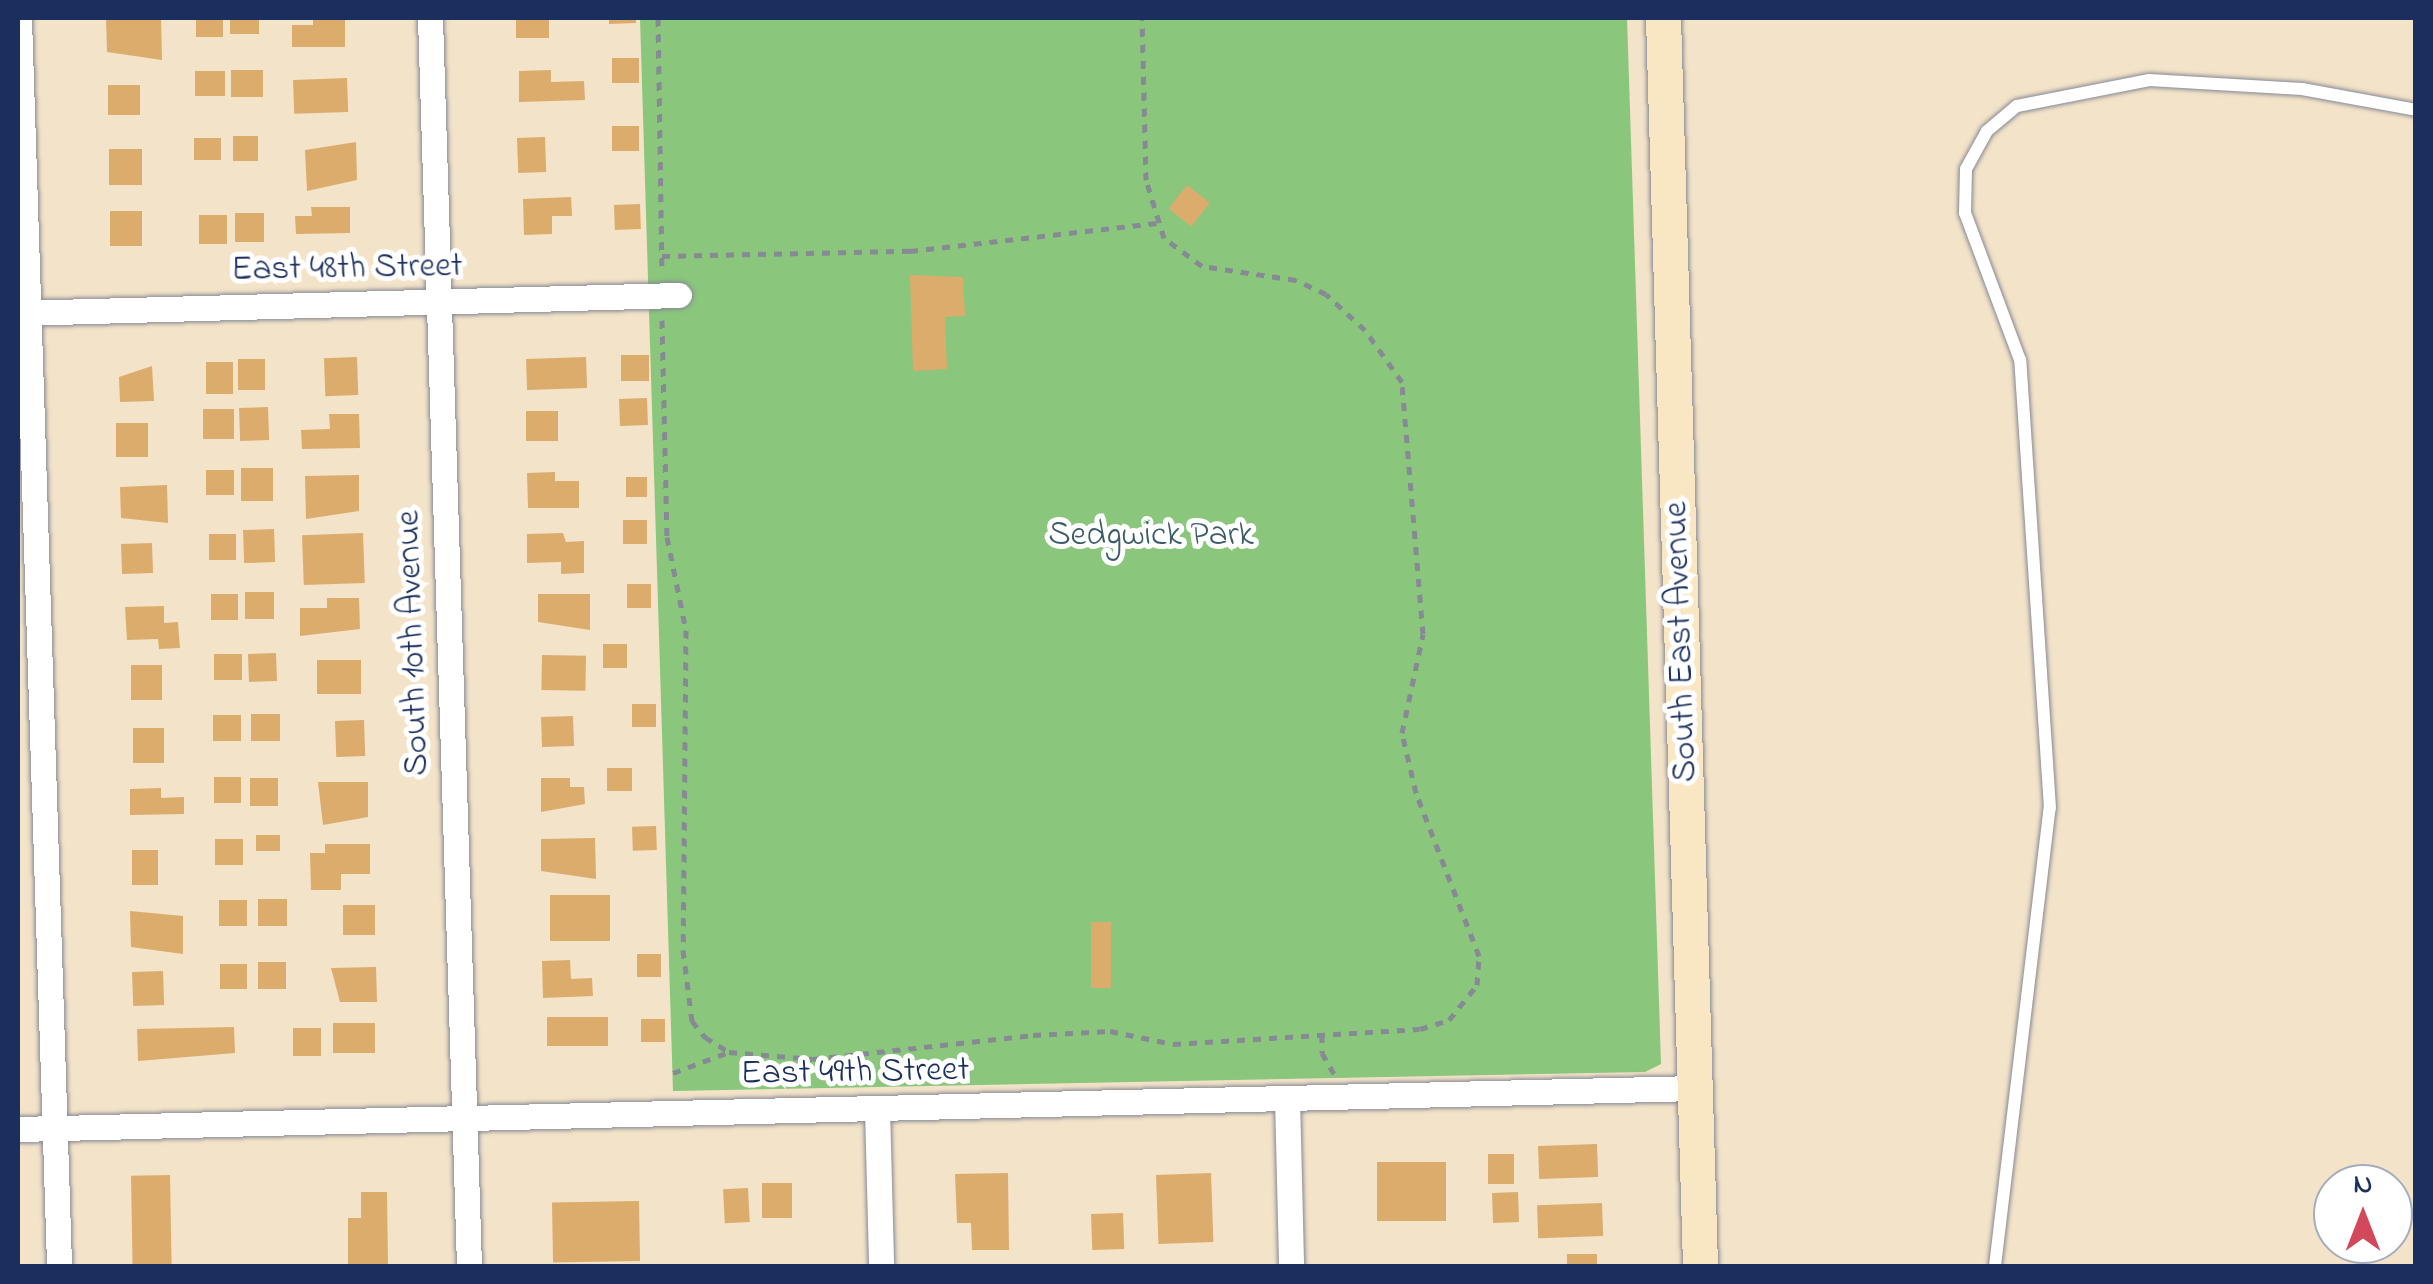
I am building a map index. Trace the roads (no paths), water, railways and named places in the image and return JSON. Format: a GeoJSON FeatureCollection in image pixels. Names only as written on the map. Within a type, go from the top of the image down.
{"type":"FeatureCollection","features":[{"type":"Feature","properties":{"kind":"main road","name":"South East Avenue"},"geometry":{"type":"LineString","coordinates":[[1663,18],[1700,1266]]}},
{"type":"Feature","properties":{"kind":"street"},"geometry":{"type":"LineString","coordinates":[[20,18],[23,312],[58,1266]]}},
{"type":"Feature","properties":{"kind":"street","name":"South 10th Avenue"},"geometry":{"type":"LineString","coordinates":[[430,18],[468,1266]]}},
{"type":"Feature","properties":{"kind":"street","name":"East 48th Street"},"geometry":{"type":"LineString","coordinates":[[23,312],[670,295]]}},
{"type":"Feature","properties":{"kind":"street","name":"East 49th Street"},"geometry":{"type":"LineString","coordinates":[[18,1128],[1695,1088]]}},
{"type":"Feature","properties":{"kind":"street"},"geometry":{"type":"LineString","coordinates":[[1286,1098],[1291,1266]]}},
{"type":"Feature","properties":{"kind":"street"},"geometry":{"type":"LineString","coordinates":[[877,1108],[881,1266]]}},
{"type":"Feature","properties":{"kind":"lane"},"geometry":{"type":"LineString","coordinates":[[1995,1266],[2050,808],[2020,360],[1964,213],[1966,169],[1987,131],[2017,106],[2149,80],[2302,89],[2416,110]]}},
{"type":"Feature","properties":{"kind":"park label","name":"Sedgwick Park"},"geometry":{"type":"Point","coordinates":[1151,536]}}]}
